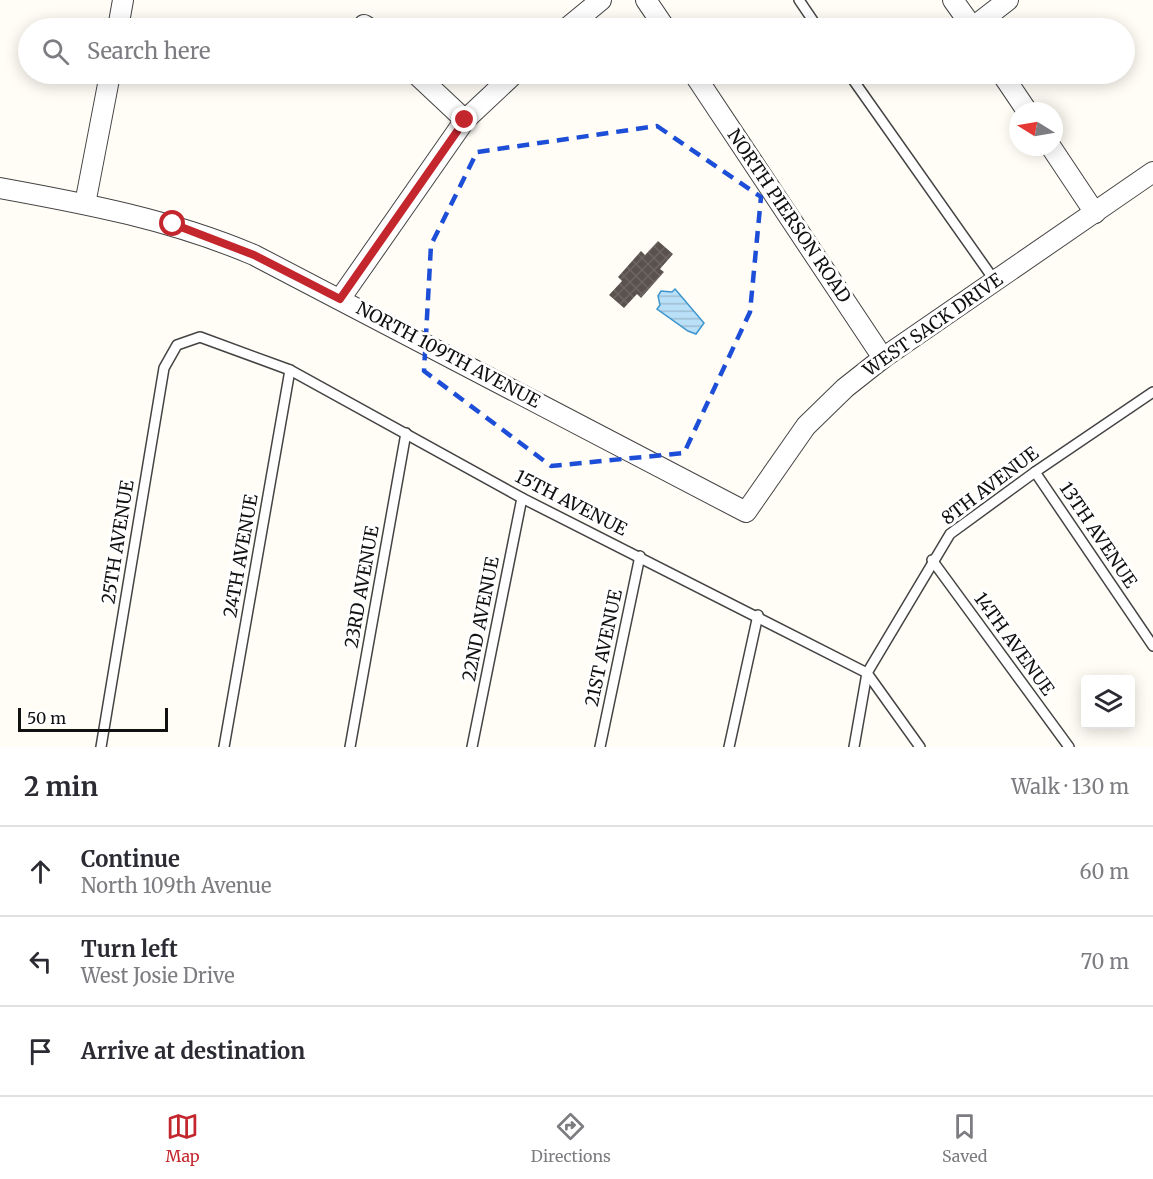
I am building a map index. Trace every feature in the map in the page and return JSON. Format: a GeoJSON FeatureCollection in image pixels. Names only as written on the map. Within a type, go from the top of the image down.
{"type":"FeatureCollection","features":[{"type":"Feature","properties":{"kind":"street"},"geometry":{"type":"LineString","coordinates":[[120,18],[123,0]]}},
{"type":"Feature","properties":{"kind":"street"},"geometry":{"type":"LineString","coordinates":[[579,18],[601,0]]}},
{"type":"Feature","properties":{"kind":"street"},"geometry":{"type":"LineString","coordinates":[[646,0],[658,18]]}},
{"type":"Feature","properties":{"kind":"street"},"geometry":{"type":"LineString","coordinates":[[953,0],[966,18]]}},
{"type":"Feature","properties":{"kind":"street"},"geometry":{"type":"LineString","coordinates":[[986,18],[1008,0]]}},
{"type":"Feature","properties":{"kind":"street"},"geometry":{"type":"LineString","coordinates":[[85,204],[108,84]]}},
{"type":"Feature","properties":{"kind":"street"},"geometry":{"type":"LineString","coordinates":[[427,84],[465,120]]}},
{"type":"Feature","properties":{"kind":"street"},"geometry":{"type":"LineString","coordinates":[[340,299],[465,120],[503,84]]}},
{"type":"Feature","properties":{"kind":"street","name":"NORTH PIERSON ROAD"},"geometry":{"type":"LineString","coordinates":[[701,84],[883,358]]}},
{"type":"Feature","properties":{"kind":"street"},"geometry":{"type":"LineString","coordinates":[[1009,84],[1021,102]]}},
{"type":"Feature","properties":{"kind":"street"},"geometry":{"type":"LineString","coordinates":[[1057,156],[1095,213]]}},
{"type":"Feature","properties":{"kind":"street","name":"WEST SACK DRIVE"},"geometry":{"type":"LineString","coordinates":[[746,512],[806,426],[845,388],[883,358],[1153,172]]}},
{"type":"Feature","properties":{"kind":"street","name":"NORTH 109TH AVENUE"},"geometry":{"type":"LineString","coordinates":[[0,188],[131,213],[214,238],[340,299],[746,512]]}},
{"type":"Feature","properties":{"kind":"lane"},"geometry":{"type":"LineString","coordinates":[[799,0],[811,18]]}},
{"type":"Feature","properties":{"kind":"lane"},"geometry":{"type":"LineString","coordinates":[[856,84],[995,281]]}},
{"type":"Feature","properties":{"kind":"lane","name":"15TH AVENUE"},"geometry":{"type":"LineString","coordinates":[[177,345],[200,337],[290,370],[522,498],[758,615],[867,673],[920,747]]}},
{"type":"Feature","properties":{"kind":"lane","name":"25TH AVENUE"},"geometry":{"type":"LineString","coordinates":[[101,747],[164,368],[177,345]]}},
{"type":"Feature","properties":{"kind":"lane","name":"24TH AVENUE"},"geometry":{"type":"LineString","coordinates":[[224,747],[290,370]]}},
{"type":"Feature","properties":{"kind":"lane","name":"8TH AVENUE"},"geometry":{"type":"LineString","coordinates":[[854,747],[867,673],[932,560],[950,534],[1035,472],[1153,392]]}},
{"type":"Feature","properties":{"kind":"lane","name":"23RD AVENUE"},"geometry":{"type":"LineString","coordinates":[[350,747],[406,434]]}},
{"type":"Feature","properties":{"kind":"lane","name":"13TH AVENUE"},"geometry":{"type":"LineString","coordinates":[[1035,472],[1153,646]]}},
{"type":"Feature","properties":{"kind":"lane","name":"22ND AVENUE"},"geometry":{"type":"LineString","coordinates":[[472,747],[522,498]]}},
{"type":"Feature","properties":{"kind":"lane","name":"21ST AVENUE"},"geometry":{"type":"LineString","coordinates":[[600,747],[640,556]]}},
{"type":"Feature","properties":{"kind":"lane","name":"14TH AVENUE"},"geometry":{"type":"LineString","coordinates":[[932,560],[1069,747]]}},
{"type":"Feature","properties":{"kind":"lane"},"geometry":{"type":"LineString","coordinates":[[729,747],[758,615]]}},
{"type":"Feature","properties":{"kind":"highlighted area"},"geometry":{"type":"Polygon","coordinates":[[[657,126],[761,197],[750,312],[684,453],[551,466],[424,371],[431,245],[477,152],[657,126]]]}},
{"type":"Feature","properties":{"kind":"water"},"geometry":{"type":"Polygon","coordinates":[[[675,289],[704,323],[696,334],[657,309],[660,305],[658,296],[661,291],[672,292],[675,289]]]}},
{"type":"Feature","properties":{"kind":"building"},"geometry":{"type":"Polygon","coordinates":[[[658,241],[673,254],[660,269],[664,272],[641,298],[637,294],[624,308],[609,295],[622,281],[618,277],[641,251],[645,255],[658,241]]]}},
{"type":"Feature","properties":{"kind":"route"},"geometry":{"type":"LineString","coordinates":[[173,224],[254,255],[340,299],[465,120]]}}]}
